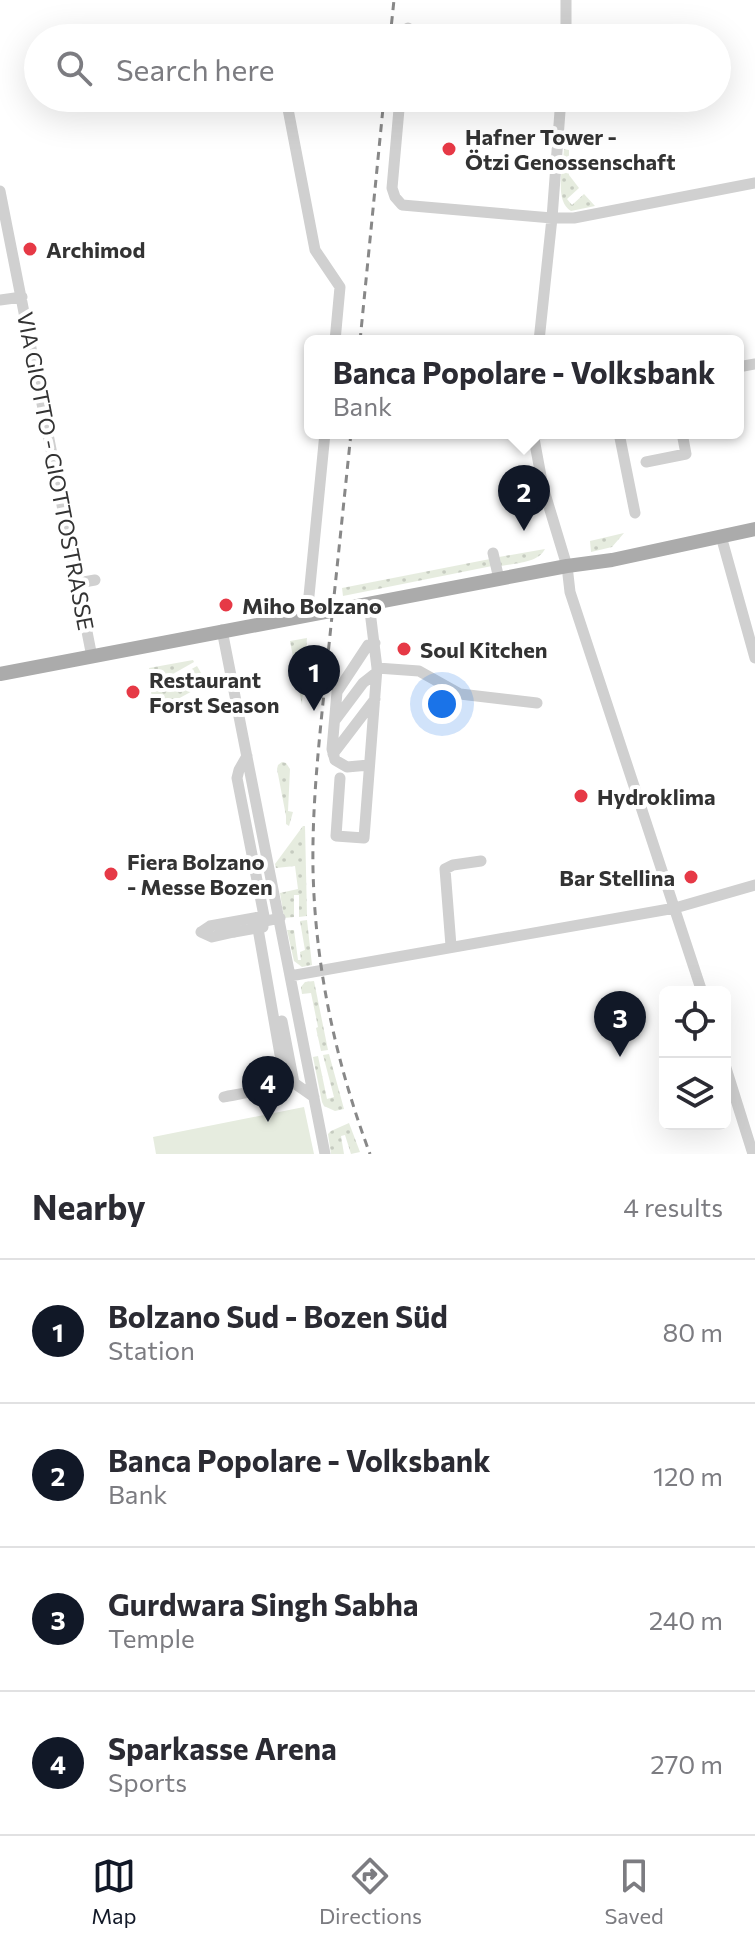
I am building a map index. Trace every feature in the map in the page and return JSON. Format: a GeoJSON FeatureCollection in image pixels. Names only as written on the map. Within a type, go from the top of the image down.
{"type":"FeatureCollection","features":[{"type":"Feature","properties":{"kind":"main road"},"geometry":{"type":"LineString","coordinates":[[0,674],[222,630],[612,560],[755,529]]}},
{"type":"Feature","properties":{"kind":"street"},"geometry":{"type":"LineString","coordinates":[[566,0],[566,24]]}},
{"type":"Feature","properties":{"kind":"street"},"geometry":{"type":"LineString","coordinates":[[289,112],[315,250],[340,287],[336,335]]}},
{"type":"Feature","properties":{"kind":"street"},"geometry":{"type":"LineString","coordinates":[[399,112],[392,188],[402,205],[574,218],[755,183]]}},
{"type":"Feature","properties":{"kind":"street"},"geometry":{"type":"LineString","coordinates":[[540,335],[560,112]]}},
{"type":"Feature","properties":{"kind":"street","name":"VIA GIOTTO - GIOTTOSTRASSE"},"geometry":{"type":"LineString","coordinates":[[0,191],[92,657]]}},
{"type":"Feature","properties":{"kind":"street"},"geometry":{"type":"LineString","coordinates":[[0,300],[22,297]]}},
{"type":"Feature","properties":{"kind":"street"},"geometry":{"type":"LineString","coordinates":[[307,616],[324,439]]}},
{"type":"Feature","properties":{"kind":"street"},"geometry":{"type":"LineString","coordinates":[[534,439],[543,487],[567,566],[570,592],[700,986]]}},
{"type":"Feature","properties":{"kind":"street"},"geometry":{"type":"LineString","coordinates":[[620,439],[635,513]]}},
{"type":"Feature","properties":{"kind":"street"},"geometry":{"type":"LineString","coordinates":[[646,462],[686,454],[683,439]]}},
{"type":"Feature","properties":{"kind":"street"},"geometry":{"type":"LineString","coordinates":[[721,536],[755,658]]}},
{"type":"Feature","properties":{"kind":"street"},"geometry":{"type":"LineString","coordinates":[[493,553],[499,579]]}},
{"type":"Feature","properties":{"kind":"street"},"geometry":{"type":"LineString","coordinates":[[78,583],[95,580]]}},
{"type":"Feature","properties":{"kind":"street"},"geometry":{"type":"LineString","coordinates":[[340,778],[336,836],[364,838],[377,670],[369,603]]}},
{"type":"Feature","properties":{"kind":"street"},"geometry":{"type":"LineString","coordinates":[[222,630],[325,1154]]}},
{"type":"Feature","properties":{"kind":"street"},"geometry":{"type":"LineString","coordinates":[[369,765],[347,767],[335,760],[332,749],[337,692],[368,645],[375,643]]}},
{"type":"Feature","properties":{"kind":"street"},"geometry":{"type":"LineString","coordinates":[[335,721],[363,683],[377,670],[419,671],[460,694],[537,703]]}},
{"type":"Feature","properties":{"kind":"street"},"geometry":{"type":"LineString","coordinates":[[333,754],[375,698]]}},
{"type":"Feature","properties":{"kind":"street"},"geometry":{"type":"LineString","coordinates":[[224,1097],[268,1087],[276,1082],[282,1066],[237,778],[247,756]]}},
{"type":"Feature","properties":{"kind":"street"},"geometry":{"type":"LineString","coordinates":[[451,946],[445,869],[481,861]]}},
{"type":"Feature","properties":{"kind":"street"},"geometry":{"type":"LineString","coordinates":[[290,976],[675,908],[755,885]]}},
{"type":"Feature","properties":{"kind":"street"},"geometry":{"type":"LineString","coordinates":[[233,927],[280,918]]}},
{"type":"Feature","properties":{"kind":"street"},"geometry":{"type":"LineString","coordinates":[[261,922],[294,1083],[314,1097]]}},
{"type":"Feature","properties":{"kind":"street"},"geometry":{"type":"LineString","coordinates":[[731,1084],[753,1154]]}},
{"type":"Feature","properties":{"kind":"shaded area"},"geometry":{"type":"Polygon","coordinates":[[[564,149],[569,150],[569,175],[579,188],[567,199],[572,205],[584,194],[595,206],[571,211],[566,206],[561,192],[564,149]]]}},
{"type":"Feature","properties":{"kind":"shaded area"},"geometry":{"type":"Polygon","coordinates":[[[624,533],[612,547],[591,552],[590,541],[624,533]]]}},
{"type":"Feature","properties":{"kind":"shaded area"},"geometry":{"type":"Polygon","coordinates":[[[545,549],[532,560],[501,566],[499,557],[545,549]]]}},
{"type":"Feature","properties":{"kind":"shaded area"},"geometry":{"type":"Polygon","coordinates":[[[490,559],[492,566],[343,596],[342,588],[490,559]]]}},
{"type":"Feature","properties":{"kind":"shaded area"},"geometry":{"type":"Polygon","coordinates":[[[307,638],[302,705],[290,641],[307,638]]]}},
{"type":"Feature","properties":{"kind":"shaded area"},"geometry":{"type":"Polygon","coordinates":[[[194,662],[150,687],[149,668],[194,662]]]}},
{"type":"Feature","properties":{"kind":"shaded area"},"geometry":{"type":"Polygon","coordinates":[[[197,666],[207,683],[176,700],[153,704],[151,692],[197,666]]]}},
{"type":"Feature","properties":{"kind":"shaded area"},"geometry":{"type":"Polygon","coordinates":[[[282,762],[290,769],[288,811],[293,812],[289,826],[286,824],[277,769],[282,762]]]}},
{"type":"Feature","properties":{"kind":"shaded area"},"geometry":{"type":"Polygon","coordinates":[[[303,826],[307,916],[299,917],[299,895],[294,895],[294,917],[284,918],[280,893],[298,889],[295,866],[276,868],[275,864],[303,826]]]}},
{"type":"Feature","properties":{"kind":"shaded area"},"geometry":{"type":"Polygon","coordinates":[[[307,920],[312,965],[302,967],[294,961],[287,930],[294,930],[298,960],[301,960],[300,952],[305,950],[300,921],[307,920]]]}},
{"type":"Feature","properties":{"kind":"shaded area"},"geometry":{"type":"Polygon","coordinates":[[[314,981],[328,1050],[321,1051],[311,993],[302,994],[301,987],[305,982],[314,981]]]}},
{"type":"Feature","properties":{"kind":"shaded area"},"geometry":{"type":"Polygon","coordinates":[[[329,1054],[344,1109],[335,1111],[322,1102],[313,1057],[318,1056],[327,1099],[334,1097],[323,1055],[329,1054]]]}},
{"type":"Feature","properties":{"kind":"shaded area"},"geometry":{"type":"Polygon","coordinates":[[[304,1107],[314,1154],[156,1154],[153,1137],[304,1107]]]}},
{"type":"Feature","properties":{"kind":"shaded area"},"geometry":{"type":"Polygon","coordinates":[[[349,1123],[360,1152],[351,1154],[345,1135],[341,1136],[344,1154],[331,1154],[328,1134],[349,1123]]]}},
{"type":"Feature","properties":{"kind":"railway"},"geometry":{"type":"LineString","coordinates":[[391,24],[394,0]]}},
{"type":"Feature","properties":{"kind":"railway"},"geometry":{"type":"LineString","coordinates":[[361,335],[383,112]]}},
{"type":"Feature","properties":{"kind":"railway"},"geometry":{"type":"LineString","coordinates":[[350,439],[318,759],[313,869],[318,942],[330,1014],[347,1085],[370,1154]]}},
{"type":"Feature","properties":{"kind":"place","name":"Hafner Tower - Ötzi Genossenschaft"},"geometry":{"type":"Point","coordinates":[449,149]}},
{"type":"Feature","properties":{"kind":"place","name":"Archimod"},"geometry":{"type":"Point","coordinates":[30,249]}},
{"type":"Feature","properties":{"kind":"place","name":"Banca Popolare - Volksbank"},"geometry":{"type":"Point","coordinates":[524,531]}},
{"type":"Feature","properties":{"kind":"place","name":"Miho Bolzano"},"geometry":{"type":"Point","coordinates":[226,605]}},
{"type":"Feature","properties":{"kind":"place","name":"Soul Kitchen"},"geometry":{"type":"Point","coordinates":[404,649]}},
{"type":"Feature","properties":{"kind":"place","name":"Restaurant Forst Season"},"geometry":{"type":"Point","coordinates":[133,692]}},
{"type":"Feature","properties":{"kind":"place","name":"Bolzano Sud - Bozen Süd"},"geometry":{"type":"Point","coordinates":[314,711]}},
{"type":"Feature","properties":{"kind":"place","name":"Hydroklima"},"geometry":{"type":"Point","coordinates":[581,796]}},
{"type":"Feature","properties":{"kind":"place","name":"Fiera Bolzano - Messe Bozen"},"geometry":{"type":"Point","coordinates":[111,874]}},
{"type":"Feature","properties":{"kind":"place","name":"Bar Stellina"},"geometry":{"type":"Point","coordinates":[691,877]}},
{"type":"Feature","properties":{"kind":"place","name":"Gurdwara Singh Sabha"},"geometry":{"type":"Point","coordinates":[620,1057]}},
{"type":"Feature","properties":{"kind":"place","name":"Sparkasse Arena"},"geometry":{"type":"Point","coordinates":[268,1122]}}]}
